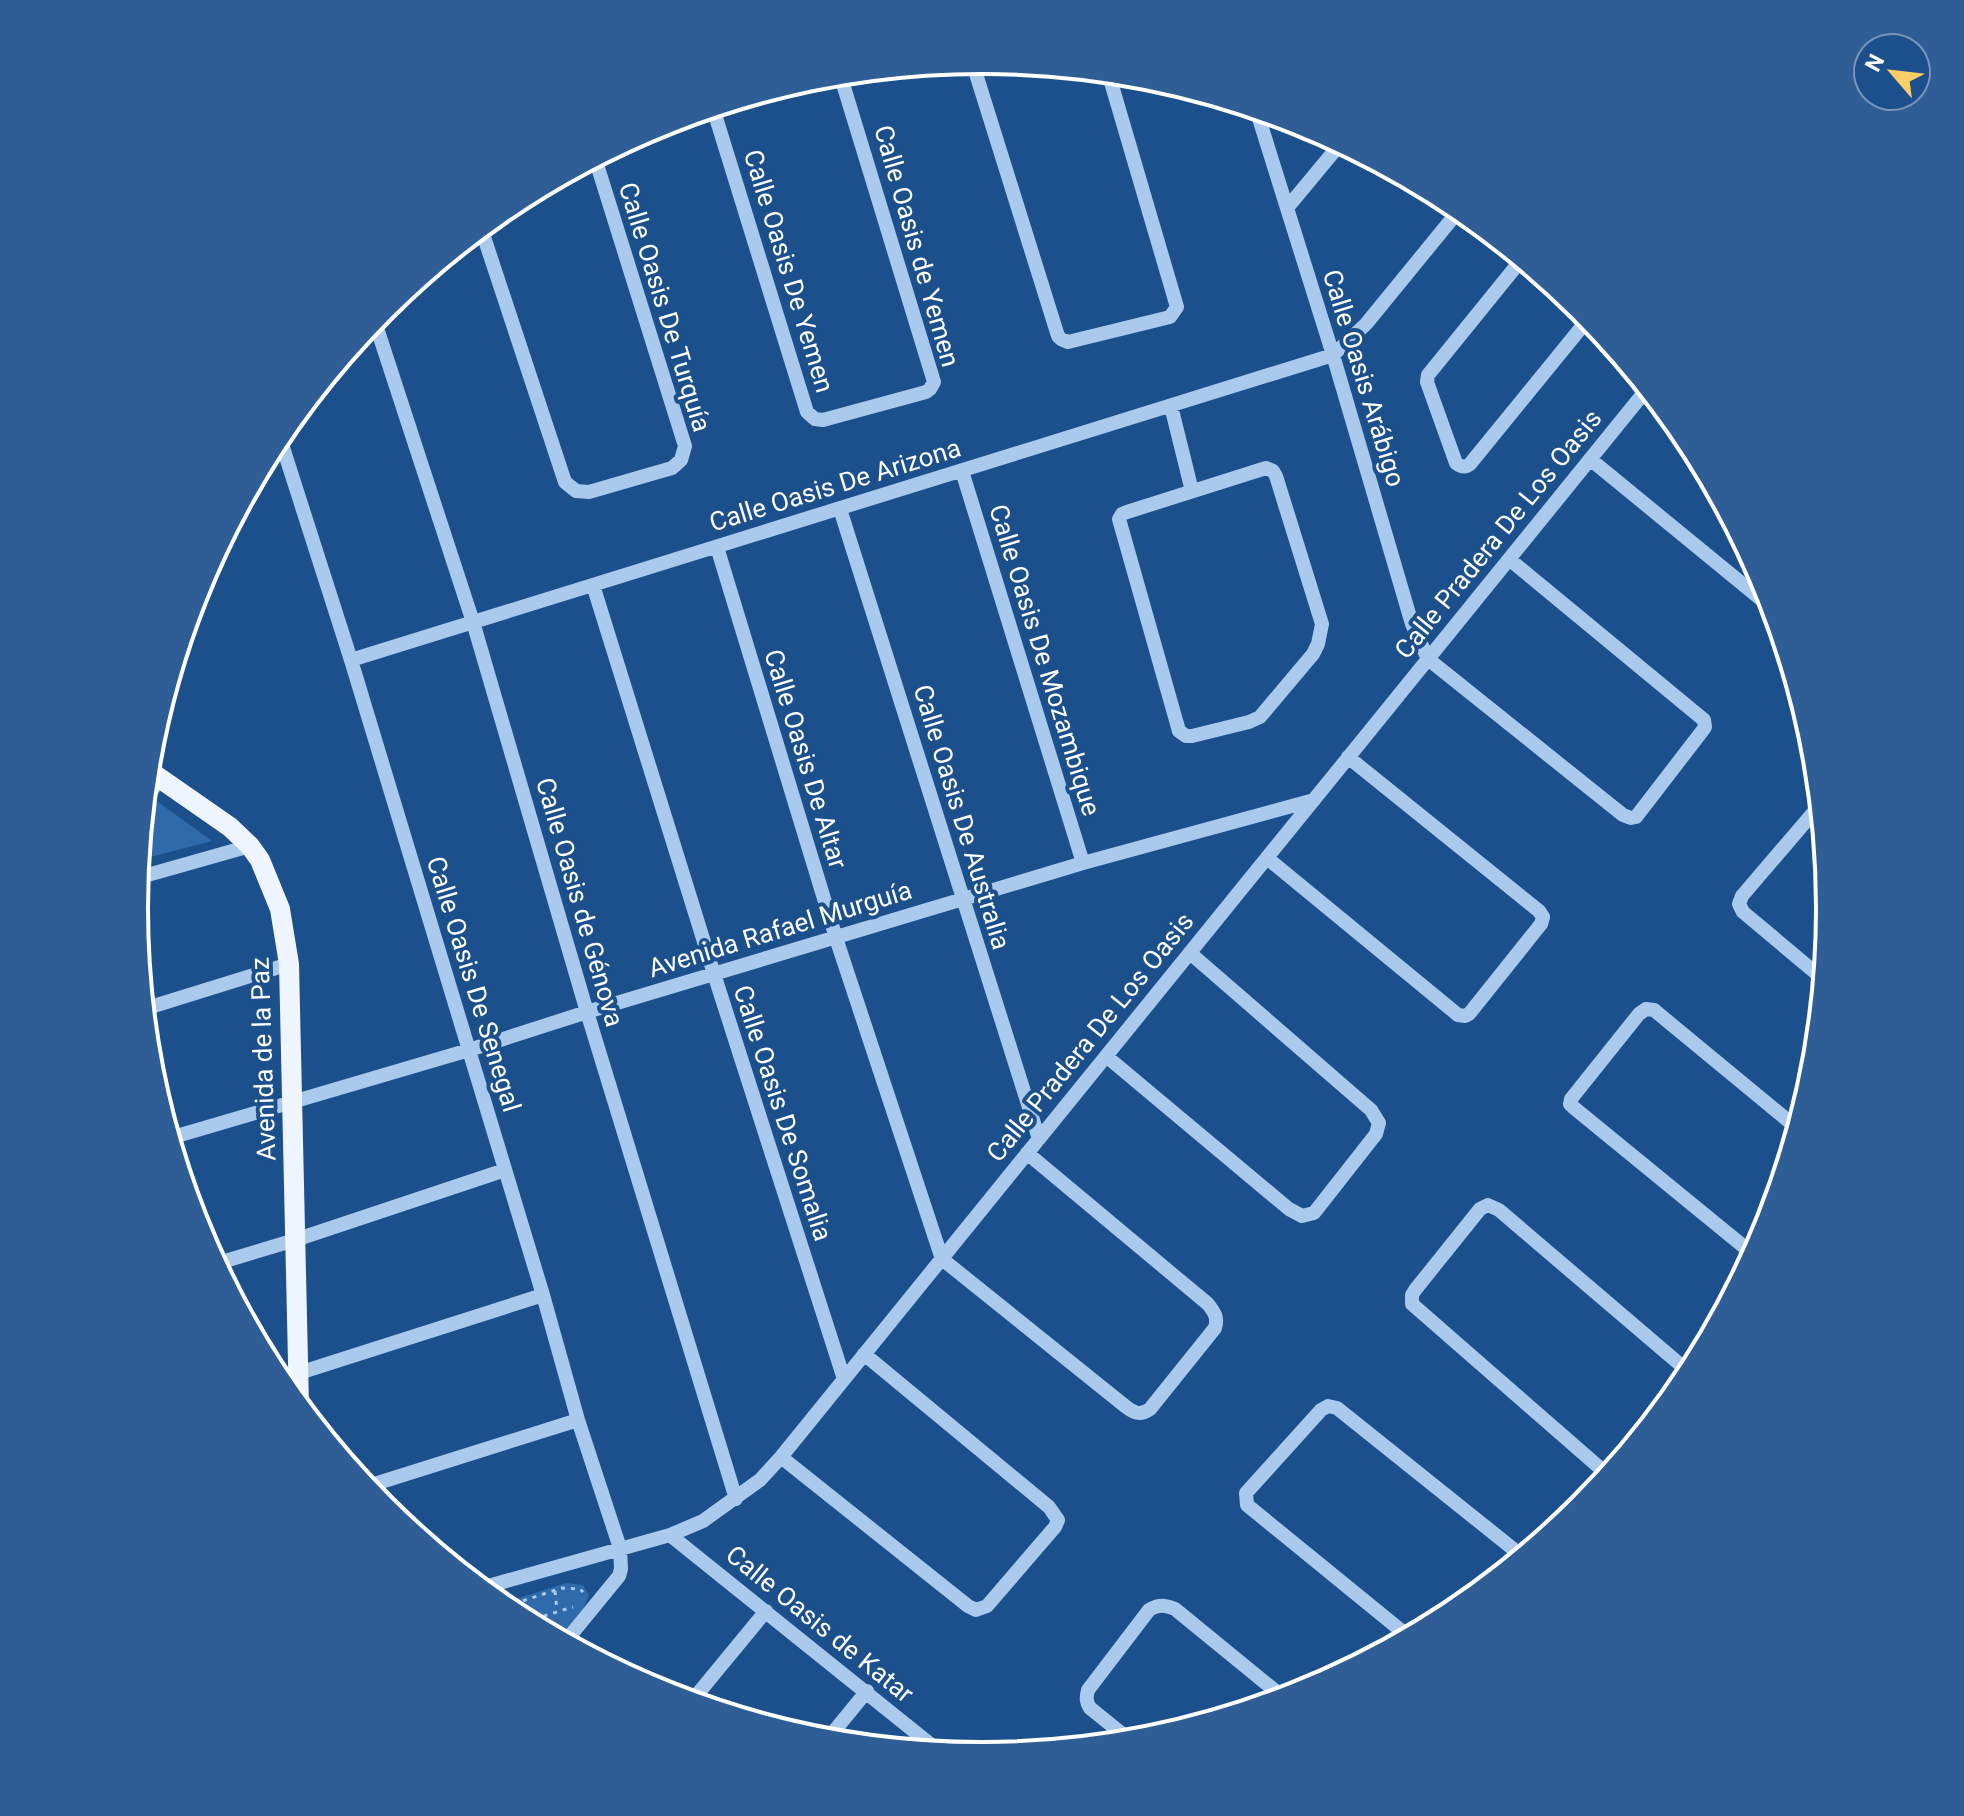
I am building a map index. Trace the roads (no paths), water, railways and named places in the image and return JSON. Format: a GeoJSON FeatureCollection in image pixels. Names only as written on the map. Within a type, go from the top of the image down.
{"type":"FeatureCollection","features":[{"type":"Feature","properties":{"kind":"main road","name":"Avenida de la Paz"},"geometry":{"type":"LineString","coordinates":[[159,777],[230,827],[250,846],[260,860],[280,909],[289,964],[295,1240],[287,1369]]}},
{"type":"Feature","properties":{"kind":"street"},"geometry":{"type":"LineString","coordinates":[[976,74],[1058,336],[1070,342],[1170,317],[1176,311],[1176,302],[1112,84]]}},
{"type":"Feature","properties":{"kind":"street","name":"Calle Oasis de Yemen"},"geometry":{"type":"LineString","coordinates":[[844,86],[934,377],[933,386]]}},
{"type":"Feature","properties":{"kind":"street","name":"Calle Oasis De Yemen"},"geometry":{"type":"LineString","coordinates":[[716,117],[807,412],[815,419],[823,420],[926,392],[933,386]]}},
{"type":"Feature","properties":{"kind":"street","name":"Calle Oasis Arábigo"},"geometry":{"type":"LineString","coordinates":[[1260,122],[1412,624],[1428,659]]}},
{"type":"Feature","properties":{"kind":"street"},"geometry":{"type":"LineString","coordinates":[[1287,208],[1334,152]]}},
{"type":"Feature","properties":{"kind":"street","name":"Calle Oasis De Turquía"},"geometry":{"type":"LineString","coordinates":[[485,239],[565,482],[576,491],[589,492],[672,468],[681,460],[685,446],[598,168]]}},
{"type":"Feature","properties":{"kind":"street"},"geometry":{"type":"LineString","coordinates":[[1333,355],[1376,313],[1452,219]]}},
{"type":"Feature","properties":{"kind":"street"},"geometry":{"type":"LineString","coordinates":[[1515,267],[1428,375],[1427,382],[1459,466],[1467,467],[1470,464],[1581,328]]}},
{"type":"Feature","properties":{"kind":"street","name":"Calle Oasis de Génova"},"geometry":{"type":"LineString","coordinates":[[378,333],[473,622],[587,1012],[736,1499]]}},
{"type":"Feature","properties":{"kind":"street","name":"Calle Oasis De Arizona"},"geometry":{"type":"LineString","coordinates":[[351,660],[1333,355]]}},
{"type":"Feature","properties":{"kind":"street","name":"Calle Pradera De Los Oasis"},"geometry":{"type":"LineString","coordinates":[[494,1584],[670,1535],[703,1521],[760,1480],[1641,396]]}},
{"type":"Feature","properties":{"kind":"street"},"geometry":{"type":"LineString","coordinates":[[1171,406],[1192,491]]}},
{"type":"Feature","properties":{"kind":"street","name":"Calle Oasis De Senegal"},"geometry":{"type":"LineString","coordinates":[[284,452],[351,660],[578,1420],[620,1548]]}},
{"type":"Feature","properties":{"kind":"street"},"geometry":{"type":"LineString","coordinates":[[1590,459],[1755,594]]}},
{"type":"Feature","properties":{"kind":"street"},"geometry":{"type":"LineString","coordinates":[[1260,469],[1273,471],[1322,624],[1313,654],[1260,717],[1186,736],[1179,731],[1119,519],[1127,512],[1192,491],[1260,469]]}},
{"type":"Feature","properties":{"kind":"street","name":"Calle Oasis De Mozambique"},"geometry":{"type":"LineString","coordinates":[[962,471],[1083,863]]}},
{"type":"Feature","properties":{"kind":"street","name":"Calle Oasis De Australia"},"geometry":{"type":"LineString","coordinates":[[840,509],[1039,1139]]}},
{"type":"Feature","properties":{"kind":"street","name":"Calle Oasis De Altar"},"geometry":{"type":"LineString","coordinates":[[717,547],[836,938],[942,1259]]}},
{"type":"Feature","properties":{"kind":"street"},"geometry":{"type":"LineString","coordinates":[[1428,659],[1623,815],[1631,818],[1638,814],[1703,730],[1704,720],[1509,559]]}},
{"type":"Feature","properties":{"kind":"street","name":"Calle Oasis De Somalia"},"geometry":{"type":"LineString","coordinates":[[593,585],[844,1379]]}},
{"type":"Feature","properties":{"kind":"street"},"geometry":{"type":"LineString","coordinates":[[1267,858],[1458,1015],[1469,1014],[1541,924],[1543,917],[1348,757]]}},
{"type":"Feature","properties":{"kind":"street","name":"Avenida Rafael Murguía"},"geometry":{"type":"LineString","coordinates":[[179,1135],[469,1050],[962,898],[1314,800]]}},
{"type":"Feature","properties":{"kind":"street"},"geometry":{"type":"LineString","coordinates":[[1811,816],[1742,896],[1739,904],[1743,912],[1813,971]]}},
{"type":"Feature","properties":{"kind":"street"},"geometry":{"type":"LineString","coordinates":[[149,875],[250,846]]}},
{"type":"Feature","properties":{"kind":"street"},"geometry":{"type":"LineString","coordinates":[[1106,1056],[1289,1209],[1302,1216],[1314,1213],[1376,1134],[1377,1117],[1190,953]]}},
{"type":"Feature","properties":{"kind":"street"},"geometry":{"type":"LineString","coordinates":[[154,1006],[289,964]]}},
{"type":"Feature","properties":{"kind":"street"},"geometry":{"type":"LineString","coordinates":[[1744,1247],[1573,1107],[1571,1099],[1639,1014],[1650,1009],[1789,1121]]}},
{"type":"Feature","properties":{"kind":"street"},"geometry":{"type":"LineString","coordinates":[[942,1259],[1131,1411],[1144,1413],[1160,1398],[1215,1328],[1215,1313],[1027,1153]]}},
{"type":"Feature","properties":{"kind":"street"},"geometry":{"type":"LineString","coordinates":[[226,1261],[505,1170]]}},
{"type":"Feature","properties":{"kind":"street"},"geometry":{"type":"LineString","coordinates":[[1600,1468],[1412,1304],[1415,1290],[1480,1209],[1488,1205],[1499,1210],[1679,1364]]}},
{"type":"Feature","properties":{"kind":"street"},"geometry":{"type":"LineString","coordinates":[[292,1375],[543,1295]]}},
{"type":"Feature","properties":{"kind":"street"},"geometry":{"type":"LineString","coordinates":[[781,1457],[976,1610],[987,1606],[1055,1527],[1057,1516],[1049,1507],[864,1354]]}},
{"type":"Feature","properties":{"kind":"street"},"geometry":{"type":"LineString","coordinates":[[1400,1629],[1247,1505],[1246,1493],[1321,1410],[1328,1406],[1337,1408],[1514,1550]]}},
{"type":"Feature","properties":{"kind":"street"},"geometry":{"type":"LineString","coordinates":[[378,1483],[578,1420]]}},
{"type":"Feature","properties":{"kind":"street","name":"Calle Oasis de Katar"},"geometry":{"type":"LineString","coordinates":[[670,1535],[925,1740]]}},
{"type":"Feature","properties":{"kind":"street"},"geometry":{"type":"LineString","coordinates":[[572,1634],[619,1576],[620,1548]]}},
{"type":"Feature","properties":{"kind":"street"},"geometry":{"type":"LineString","coordinates":[[1118,1731],[1090,1708],[1086,1697],[1088,1690],[1149,1610],[1161,1605],[1175,1609],[1273,1689]]}},
{"type":"Feature","properties":{"kind":"street"},"geometry":{"type":"LineString","coordinates":[[699,1692],[766,1611]]}},
{"type":"Feature","properties":{"kind":"street"},"geometry":{"type":"LineString","coordinates":[[836,1729],[867,1691]]}}]}
